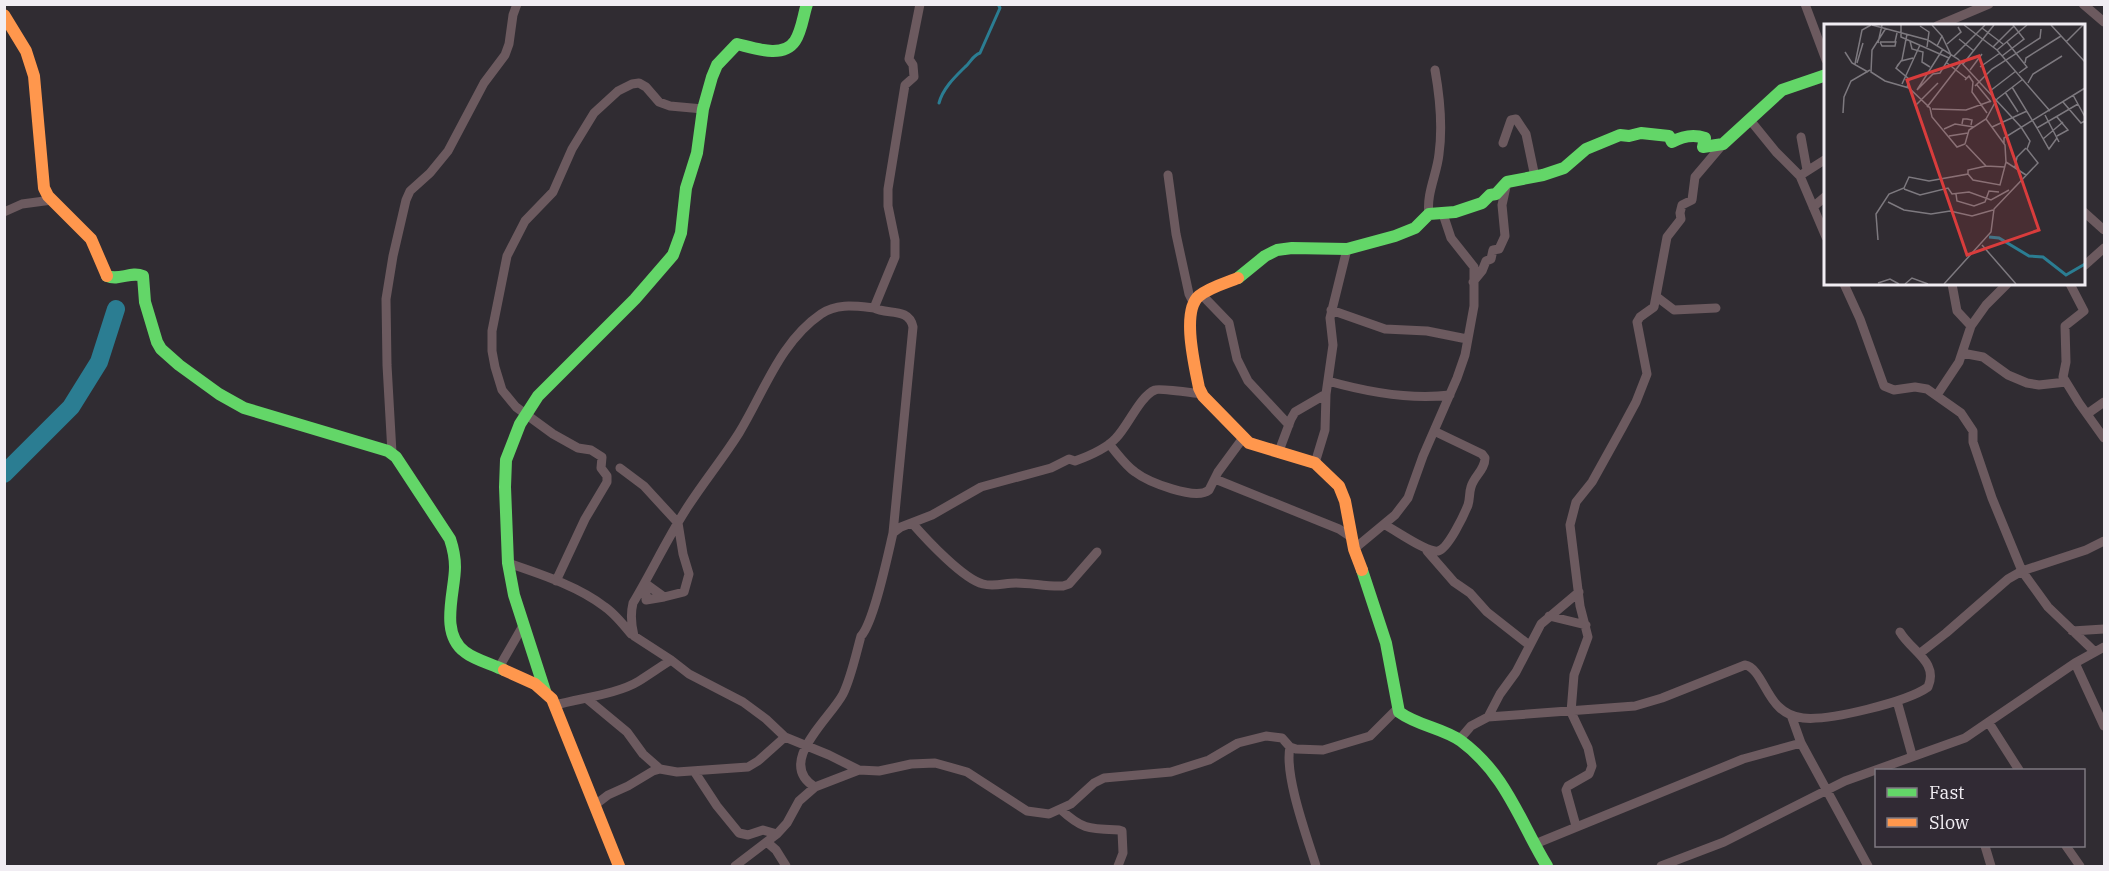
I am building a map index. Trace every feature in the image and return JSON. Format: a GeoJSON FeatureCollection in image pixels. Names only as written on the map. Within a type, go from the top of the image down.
{"type":"FeatureCollection","features":[{"type":"Feature","properties":{"kind":"street"},"geometry":{"type":"LineString","coordinates":[[392,453],[386,299],[406,200],[410,191],[430,173],[448,151],[484,83],[505,55],[517,4]]}},
{"type":"Feature","properties":{"kind":"street"},"geometry":{"type":"LineString","coordinates":[[545,691],[514,595],[508,563],[506,460],[526,414],[538,396],[635,299],[673,255],[681,233],[685,195],[699,145],[703,109],[717,65],[737,44],[768,51],[779,51],[789,46],[795,40],[807,4]]}},
{"type":"Feature","properties":{"kind":"street"},"geometry":{"type":"LineString","coordinates":[[874,308],[895,257],[895,240],[888,210],[888,189],[905,85],[914,77],[913,65],[909,59],[920,4]]}},
{"type":"Feature","properties":{"kind":"street"},"geometry":{"type":"LineString","coordinates":[[1805,4],[1824,55]]}},
{"type":"Feature","properties":{"kind":"street"},"geometry":{"type":"LineString","coordinates":[[1948,24],[1989,4]]}},
{"type":"Feature","properties":{"kind":"street"},"geometry":{"type":"LineString","coordinates":[[2083,4],[2104,22]]}},
{"type":"Feature","properties":{"kind":"street"},"geometry":{"type":"LineString","coordinates":[[4,15],[26,51],[32,70],[45,192],[91,239],[108,277],[117,278],[133,273],[144,276],[145,302],[149,321],[159,346],[174,362],[219,394],[244,408],[392,453],[400,461],[453,543],[455,561],[450,609],[457,644],[464,652],[527,680],[545,691],[556,705],[619,867]]}},
{"type":"Feature","properties":{"kind":"street"},"geometry":{"type":"LineString","coordinates":[[1429,214],[1427,206],[1439,155],[1441,135],[1440,99],[1435,70]]}},
{"type":"Feature","properties":{"kind":"street"},"geometry":{"type":"LineString","coordinates":[[1576,826],[1566,790],[1570,784],[1589,774],[1592,766],[1588,748],[1571,712],[1574,675],[1588,637],[1580,606],[1580,592],[1570,530],[1574,508],[1578,498],[1592,482],[1636,402],[1647,374],[1637,322],[1654,307],[1667,237],[1681,219],[1682,205],[1692,200],[1695,177],[1722,144],[1782,90],[1824,76]]}},
{"type":"Feature","properties":{"kind":"street"},"geometry":{"type":"LineString","coordinates":[[556,581],[608,478],[601,468],[602,457],[591,450],[578,448],[553,434],[516,407],[502,390],[492,351],[492,331],[505,266],[511,248],[525,221],[553,192],[572,148],[597,109],[623,88],[639,83],[660,102],[670,106],[703,109]]}},
{"type":"Feature","properties":{"kind":"street"},"geometry":{"type":"LineString","coordinates":[[1503,143],[1511,120],[1516,118],[1527,134],[1535,177]]}},
{"type":"Feature","properties":{"kind":"street"},"geometry":{"type":"LineString","coordinates":[[1750,120],[1771,146],[1804,173]]}},
{"type":"Feature","properties":{"kind":"street"},"geometry":{"type":"LineString","coordinates":[[1197,298],[1236,280],[1265,256],[1277,250],[1347,249],[1415,228],[1429,214],[1443,214],[1482,203],[1490,195],[1496,194],[1507,182],[1535,177],[1564,168],[1586,149],[1620,135],[1656,134],[1669,136],[1672,142],[1683,136],[1697,135],[1705,138],[1703,147],[1722,144]]}},
{"type":"Feature","properties":{"kind":"street"},"geometry":{"type":"LineString","coordinates":[[1801,136],[1804,173],[1813,207],[1824,232]]}},
{"type":"Feature","properties":{"kind":"street"},"geometry":{"type":"LineString","coordinates":[[1804,173],[1824,160]]}},
{"type":"Feature","properties":{"kind":"street"},"geometry":{"type":"LineString","coordinates":[[1168,175],[1176,234],[1189,294],[1229,323],[1236,359],[1248,381],[1289,425]]}},
{"type":"Feature","properties":{"kind":"street"},"geometry":{"type":"LineString","coordinates":[[1472,282],[1482,271],[1486,261],[1491,259],[1493,250],[1499,249],[1504,236],[1502,205],[1507,182]]}},
{"type":"Feature","properties":{"kind":"street"},"geometry":{"type":"LineString","coordinates":[[1813,207],[1824,198]]}},
{"type":"Feature","properties":{"kind":"street"},"geometry":{"type":"LineString","coordinates":[[4,212],[22,204],[52,200]]}},
{"type":"Feature","properties":{"kind":"street"},"geometry":{"type":"LineString","coordinates":[[2085,213],[2104,230]]}},
{"type":"Feature","properties":{"kind":"street"},"geometry":{"type":"LineString","coordinates":[[1352,543],[1385,525],[1408,498],[1461,369],[1474,306],[1472,282],[1474,267],[1451,238],[1443,214]]}},
{"type":"Feature","properties":{"kind":"street"},"geometry":{"type":"LineString","coordinates":[[2085,265],[2104,248]]}},
{"type":"Feature","properties":{"kind":"street"},"geometry":{"type":"LineString","coordinates":[[1315,464],[1325,430],[1326,394],[1332,345],[1331,310],[1347,249]]}},
{"type":"Feature","properties":{"kind":"street"},"geometry":{"type":"LineString","coordinates":[[1844,285],[1860,319],[1884,386],[1894,390],[1916,387],[1927,389],[1961,413],[1973,431],[1973,442],[1992,498],[2022,571],[2038,596],[2095,652]]}},
{"type":"Feature","properties":{"kind":"street"},"geometry":{"type":"LineString","coordinates":[[1952,285],[1957,311],[1971,326]]}},
{"type":"Feature","properties":{"kind":"street"},"geometry":{"type":"LineString","coordinates":[[1939,392],[1955,369],[1971,326],[1986,305],[2006,285]]}},
{"type":"Feature","properties":{"kind":"street"},"geometry":{"type":"LineString","coordinates":[[2071,285],[2084,311],[2066,326],[2066,362],[2063,375],[2087,414],[2103,434]]}},
{"type":"Feature","properties":{"kind":"street"},"geometry":{"type":"LineString","coordinates":[[1657,297],[1674,310],[1716,308]]}},
{"type":"Feature","properties":{"kind":"street"},"geometry":{"type":"LineString","coordinates":[[1197,298],[1190,334],[1202,394],[1243,438],[1256,446],[1297,456],[1315,464],[1341,489],[1347,509],[1352,543],[1386,642],[1397,709],[1407,718],[1459,740],[1473,750],[1505,789],[1523,818],[1546,867]]}},
{"type":"Feature","properties":{"kind":"street"},"geometry":{"type":"LineString","coordinates":[[633,636],[631,624],[633,603],[678,523],[731,446],[778,363],[801,331],[821,314],[833,308],[851,306],[904,314],[910,319],[913,327],[893,533],[870,617],[861,636],[843,693],[807,746],[801,759],[800,770],[807,782],[815,787]]}},
{"type":"Feature","properties":{"kind":"street"},"geometry":{"type":"LineString","coordinates":[[1331,310],[1385,329],[1427,331],[1467,339]]}},
{"type":"Feature","properties":{"kind":"street"},"geometry":{"type":"LineString","coordinates":[[1962,353],[1983,357],[2008,375],[2027,383],[2039,386],[2066,382]]}},
{"type":"Feature","properties":{"kind":"street"},"geometry":{"type":"LineString","coordinates":[[1328,381],[1361,389],[1404,395],[1422,397],[1450,395]]}},
{"type":"Feature","properties":{"kind":"street"},"geometry":{"type":"LineString","coordinates":[[893,533],[932,516],[981,487],[1051,468],[1069,459],[1075,461],[1109,444],[1118,437],[1145,398],[1154,391],[1163,389],[1185,394],[1202,394]]}},
{"type":"Feature","properties":{"kind":"street"},"geometry":{"type":"LineString","coordinates":[[1279,451],[1295,412],[1326,394]]}},
{"type":"Feature","properties":{"kind":"street"},"geometry":{"type":"LineString","coordinates":[[2087,414],[2104,402]]}},
{"type":"Feature","properties":{"kind":"street"},"geometry":{"type":"LineString","coordinates":[[1434,431],[1482,454],[1485,458],[1485,464],[1471,487],[1467,506],[1448,544],[1442,549],[1437,563]]}},
{"type":"Feature","properties":{"kind":"street"},"geometry":{"type":"LineString","coordinates":[[1109,444],[1132,470],[1163,486],[1197,495],[1209,491],[1243,438]]}},
{"type":"Feature","properties":{"kind":"street"},"geometry":{"type":"LineString","coordinates":[[620,468],[644,486],[678,523],[689,574],[684,592],[664,597]]}},
{"type":"Feature","properties":{"kind":"street"},"geometry":{"type":"LineString","coordinates":[[1215,479],[1339,529],[1352,543]]}},
{"type":"Feature","properties":{"kind":"street"},"geometry":{"type":"LineString","coordinates":[[912,523],[927,540],[964,573],[978,583],[987,585],[1024,583],[1063,586],[1069,584],[1097,552]]}},
{"type":"Feature","properties":{"kind":"street"},"geometry":{"type":"LineString","coordinates":[[1385,525],[1427,551],[1454,582],[1470,594],[1486,612],[1529,645]]}},
{"type":"Feature","properties":{"kind":"street"},"geometry":{"type":"LineString","coordinates":[[1918,654],[2008,579],[2022,571],[2086,550],[2104,541]]}},
{"type":"Feature","properties":{"kind":"street"},"geometry":{"type":"LineString","coordinates":[[1427,551],[1442,549]]}},
{"type":"Feature","properties":{"kind":"street"},"geometry":{"type":"LineString","coordinates":[[508,563],[556,581],[605,606],[633,636],[696,678],[747,705],[785,737],[859,770],[879,771],[911,764],[935,763],[967,772],[1027,811],[1050,814],[1071,804],[1099,780],[1108,776],[1171,772],[1209,760],[1238,743],[1266,736],[1282,738],[1290,747],[1311,751],[1323,750],[1370,736],[1397,709]]}},
{"type":"Feature","properties":{"kind":"street"},"geometry":{"type":"LineString","coordinates":[[1488,717],[1500,694],[1516,672],[1541,624],[1580,592]]}},
{"type":"Feature","properties":{"kind":"street"},"geometry":{"type":"LineString","coordinates":[[1549,616],[1586,625]]}},
{"type":"Feature","properties":{"kind":"street"},"geometry":{"type":"LineString","coordinates":[[498,669],[524,624]]}},
{"type":"Feature","properties":{"kind":"street"},"geometry":{"type":"LineString","coordinates":[[2072,631],[2104,629]]}},
{"type":"Feature","properties":{"kind":"street"},"geometry":{"type":"LineString","coordinates":[[1459,740],[1471,726],[1488,717],[1625,708],[1646,703],[1747,665],[1757,673],[1769,697],[1777,706],[1791,715],[1804,719],[1850,713],[1897,700],[1924,690],[1930,684],[1929,666],[1900,632]]}},
{"type":"Feature","properties":{"kind":"street"},"geometry":{"type":"LineString","coordinates":[[1661,867],[1683,863],[1867,771],[1965,738],[2075,663],[2104,647]]}},
{"type":"Feature","properties":{"kind":"street"},"geometry":{"type":"LineString","coordinates":[[556,705],[610,692],[639,681],[671,660]]}},
{"type":"Feature","properties":{"kind":"street"},"geometry":{"type":"LineString","coordinates":[[2075,663],[2104,726]]}},
{"type":"Feature","properties":{"kind":"street"},"geometry":{"type":"LineString","coordinates":[[585,698],[630,735],[643,754],[660,769],[672,772],[748,767],[785,737]]}},
{"type":"Feature","properties":{"kind":"street"},"geometry":{"type":"LineString","coordinates":[[1897,700],[1912,755]]}},
{"type":"Feature","properties":{"kind":"street"},"geometry":{"type":"LineString","coordinates":[[1791,715],[1801,743],[1868,867]]}},
{"type":"Feature","properties":{"kind":"street"},"geometry":{"type":"LineString","coordinates":[[1989,723],[2018,769]]}},
{"type":"Feature","properties":{"kind":"street"},"geometry":{"type":"LineString","coordinates":[[1534,844],[1743,759],[1801,743]]}},
{"type":"Feature","properties":{"kind":"street"},"geometry":{"type":"LineString","coordinates":[[1290,747],[1289,766],[1316,867]]}},
{"type":"Feature","properties":{"kind":"street"},"geometry":{"type":"LineString","coordinates":[[595,805],[641,777],[660,769]]}},
{"type":"Feature","properties":{"kind":"street"},"geometry":{"type":"LineString","coordinates":[[735,867],[777,834],[787,823],[799,801],[815,787],[859,770]]}},
{"type":"Feature","properties":{"kind":"street"},"geometry":{"type":"LineString","coordinates":[[694,771],[717,806],[739,833],[748,835],[763,830],[777,834]]}},
{"type":"Feature","properties":{"kind":"street"},"geometry":{"type":"LineString","coordinates":[[1060,809],[1086,828],[1122,831],[1124,853],[1118,867]]}},
{"type":"Feature","properties":{"kind":"street"},"geometry":{"type":"LineString","coordinates":[[768,843],[776,850],[786,867]]}},
{"type":"Feature","properties":{"kind":"street"},"geometry":{"type":"LineString","coordinates":[[1985,847],[1990,867]]}},
{"type":"Feature","properties":{"kind":"street"},"geometry":{"type":"LineString","coordinates":[[2067,847],[2080,867]]}},
{"type":"Feature","properties":{"kind":"waterway"},"geometry":{"type":"LineString","coordinates":[[939,103],[950,83],[973,57],[980,53],[1000,8],[998,4]]}},
{"type":"Feature","properties":{"kind":"waterway"},"geometry":{"type":"LineString","coordinates":[[4,474],[71,407],[99,362],[116,309]]}},
{"type":"Feature","properties":{"kind":"traffic: fast"},"geometry":{"type":"LineString","coordinates":[[545,691],[514,595],[508,563],[506,460],[520,424],[538,396],[635,299],[673,255],[681,233],[686,188],[697,153],[703,109],[717,65],[737,44],[768,51],[783,50],[790,46],[799,32],[807,4]]}},
{"type":"Feature","properties":{"kind":"traffic: fast"},"geometry":{"type":"LineString","coordinates":[[1238,278],[1265,256],[1277,250],[1347,249],[1395,236],[1415,228],[1429,214],[1455,212],[1482,203],[1490,195],[1496,194],[1507,182],[1564,168],[1586,149],[1620,135],[1629,136],[1641,133],[1669,136],[1672,142],[1684,137],[1696,136],[1705,138],[1703,147],[1723,144],[1782,90],[1824,76]]}},
{"type":"Feature","properties":{"kind":"traffic: fast"},"geometry":{"type":"LineString","coordinates":[[107,276],[143,276],[145,302],[161,349],[219,394],[244,408],[388,451],[396,457],[450,539],[455,567],[450,623],[457,644],[469,655],[504,670]]}},
{"type":"Feature","properties":{"kind":"traffic: fast"},"geometry":{"type":"LineString","coordinates":[[1362,570],[1386,643],[1399,712],[1414,721],[1454,737],[1477,754],[1501,783],[1547,866]]}},
{"type":"Feature","properties":{"kind":"traffic: slow"},"geometry":{"type":"LineString","coordinates":[[4,15],[26,51],[34,76],[44,188],[48,196],[91,239],[107,276]]}},
{"type":"Feature","properties":{"kind":"traffic: slow"},"geometry":{"type":"LineString","coordinates":[[1238,278],[1208,290],[1194,303],[1190,326],[1192,354],[1199,388],[1203,396],[1249,443],[1315,463],[1339,486],[1345,501],[1354,549],[1362,570]]}},
{"type":"Feature","properties":{"kind":"traffic: slow"},"geometry":{"type":"LineString","coordinates":[[504,670],[535,684],[552,699],[619,866]]}}]}
